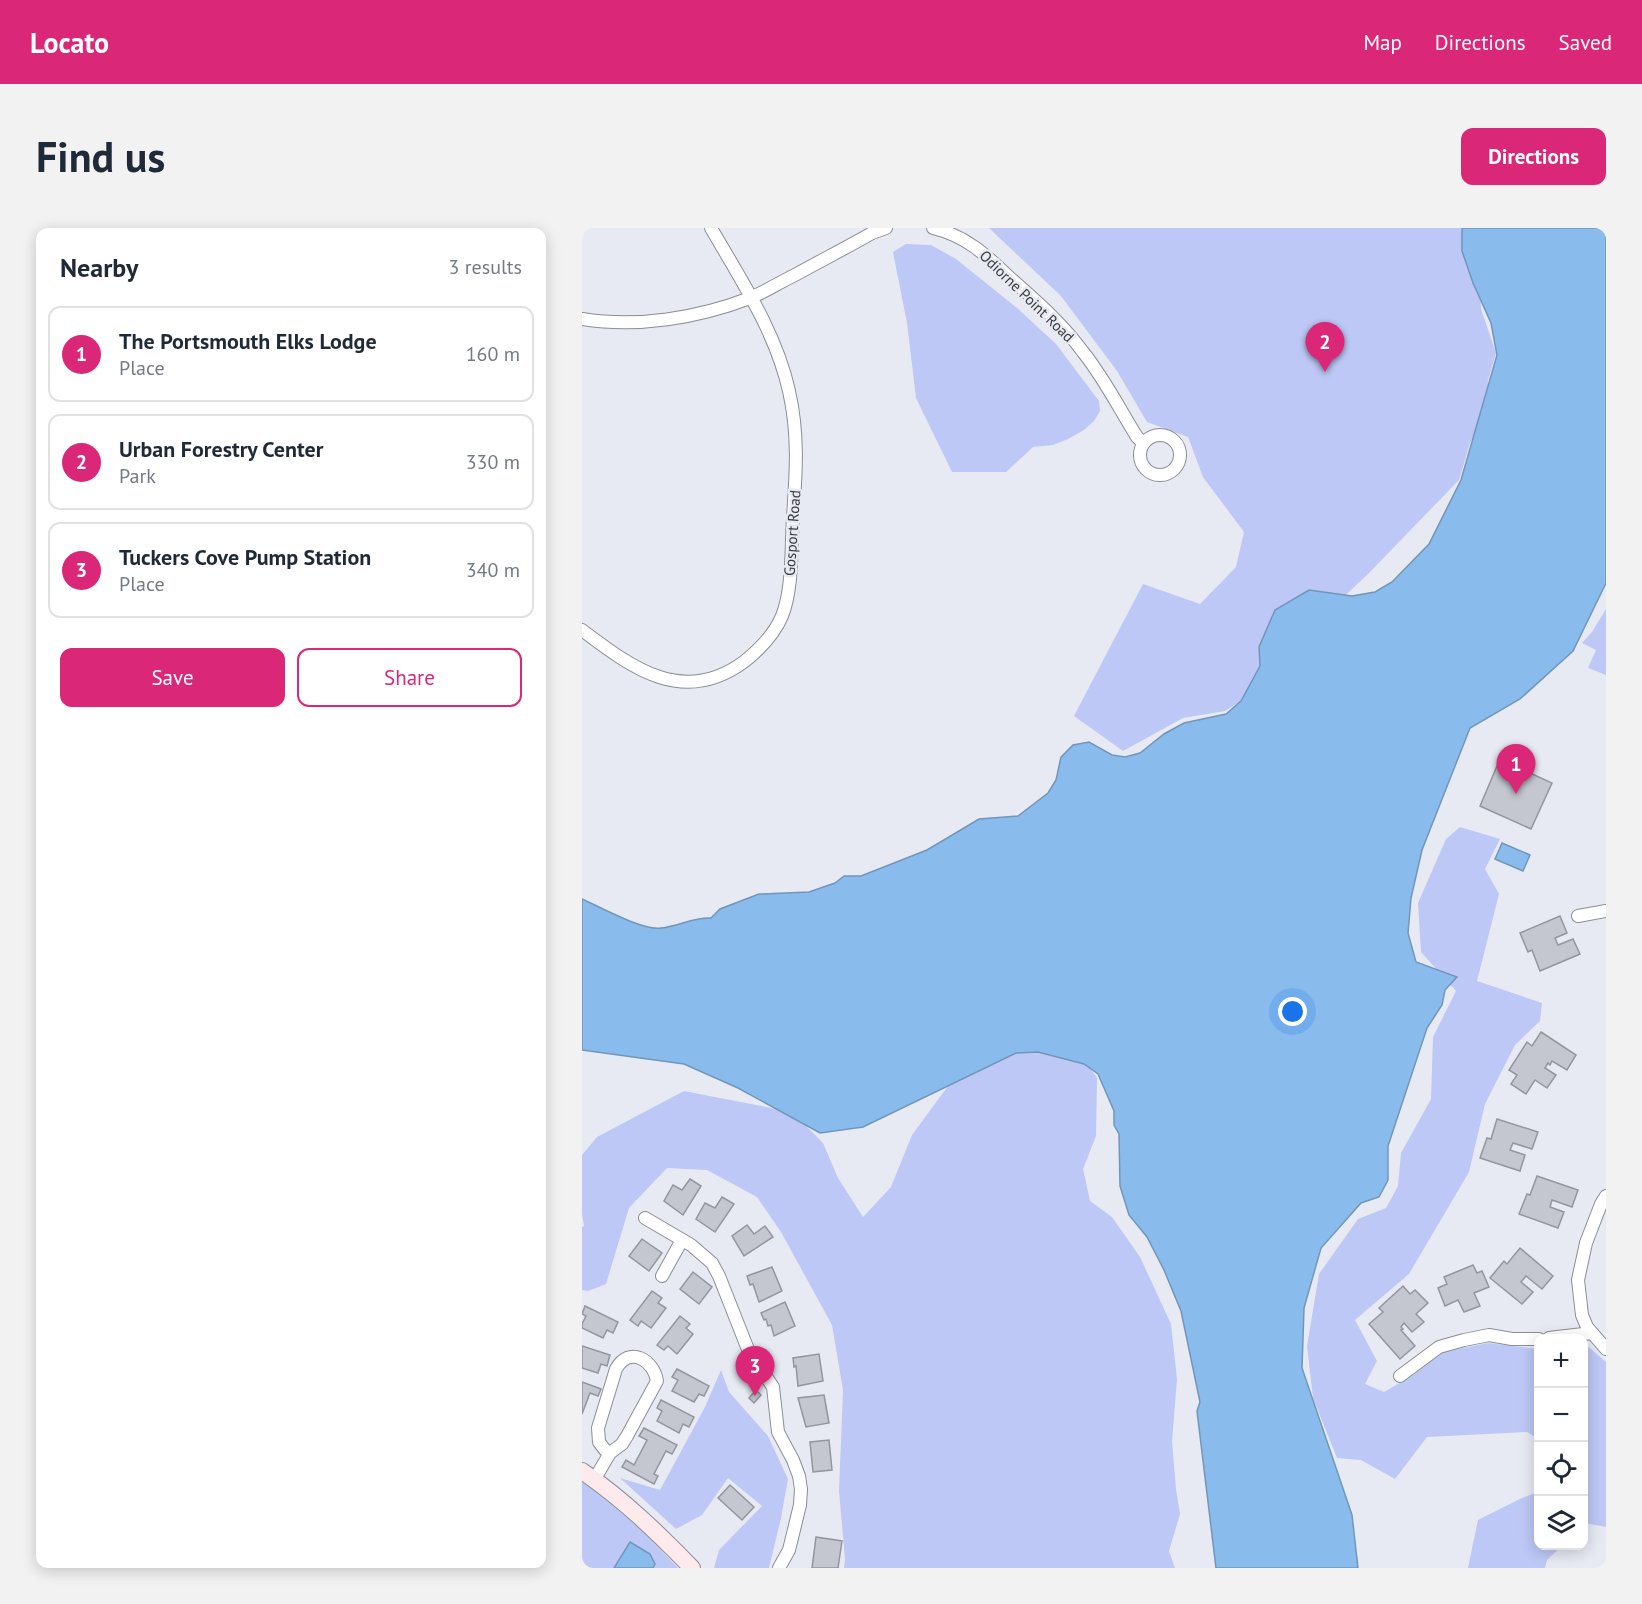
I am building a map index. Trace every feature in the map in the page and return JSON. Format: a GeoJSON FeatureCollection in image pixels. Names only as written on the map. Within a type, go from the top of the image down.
{"type":"FeatureCollection","features":[{"type":"Feature","properties":{"kind":"main road"},"geometry":{"type":"LineString","coordinates":[[588,1476],[640,1517],[692,1568]]}},
{"type":"Feature","properties":{"kind":"street","name":"Gosport Road"},"geometry":{"type":"LineString","coordinates":[[582,630],[632,666],[646,673],[681,682],[707,679],[736,667],[762,646],[778,626],[783,615],[789,588],[797,445],[789,389],[770,335],[711,228]]}},
{"type":"Feature","properties":{"kind":"street"},"geometry":{"type":"LineString","coordinates":[[582,319],[643,322],[716,309],[751,298],[872,233],[886,228]]}},
{"type":"Feature","properties":{"kind":"street","name":"Odiorne Point Road"},"geometry":{"type":"LineString","coordinates":[[933,228],[952,233],[981,250],[1064,328],[1084,352],[1143,443]]}},
{"type":"Feature","properties":{"kind":"street"},"geometry":{"type":"LineString","coordinates":[[1578,916],[1606,911]]}},
{"type":"Feature","properties":{"kind":"street"},"geometry":{"type":"LineString","coordinates":[[1606,1196],[1586,1244],[1578,1280],[1582,1315],[1587,1327],[1606,1349]]}},
{"type":"Feature","properties":{"kind":"street"},"geometry":{"type":"LineString","coordinates":[[645,1218],[703,1254],[712,1263],[749,1352],[773,1387],[778,1432],[793,1460],[801,1489],[798,1516],[789,1550],[779,1568]]}},
{"type":"Feature","properties":{"kind":"street"},"geometry":{"type":"LineString","coordinates":[[662,1276],[682,1240]]}},
{"type":"Feature","properties":{"kind":"street"},"geometry":{"type":"LineString","coordinates":[[1584,1334],[1592,1333]]}},
{"type":"Feature","properties":{"kind":"street"},"geometry":{"type":"LineString","coordinates":[[1400,1376],[1439,1347],[1464,1340],[1489,1335],[1512,1339],[1534,1339]]}},
{"type":"Feature","properties":{"kind":"street"},"geometry":{"type":"LineString","coordinates":[[588,1476],[622,1444],[657,1381],[653,1368],[637,1357],[625,1358],[620,1362],[597,1428],[599,1442],[610,1453]]}},
{"type":"Feature","properties":{"kind":"shaded area"},"geometry":{"type":"Polygon","coordinates":[[[989,228],[1461,228],[1480,280],[1481,309],[1496,353],[1488,380],[1487,405],[1470,443],[1459,480],[1247,697],[1225,711],[1183,718],[1123,751],[1074,716],[1143,584],[1200,604],[1236,567],[1244,532],[1203,477],[1188,437],[1147,422],[1117,371],[1061,296],[989,228]]]}},
{"type":"Feature","properties":{"kind":"shaded area"},"geometry":{"type":"Polygon","coordinates":[[[1462,228],[1606,228],[1606,583],[1573,651],[1520,699],[1470,728],[1422,850],[1411,898],[1408,933],[1416,962],[1457,977],[1445,990],[1442,1005],[1427,1028],[1388,1146],[1388,1180],[1379,1197],[1361,1203],[1321,1248],[1304,1308],[1302,1368],[1352,1515],[1358,1568],[1216,1568],[1197,1411],[1200,1402],[1181,1311],[1147,1237],[1129,1215],[1120,1186],[1119,1134],[1114,1125],[1114,1111],[1098,1074],[1084,1064],[1038,1052],[1016,1053],[863,1127],[820,1133],[738,1088],[684,1064],[582,1050],[582,899],[633,922],[661,928],[711,918],[720,909],[759,894],[809,892],[835,883],[844,876],[861,876],[927,850],[979,819],[1018,816],[1048,793],[1056,780],[1061,757],[1073,745],[1089,742],[1112,755],[1125,757],[1140,753],[1164,734],[1184,723],[1226,714],[1241,701],[1260,666],[1259,647],[1275,610],[1309,590],[1352,596],[1375,592],[1392,582],[1429,544],[1461,480],[1497,355],[1491,323],[1462,251],[1462,228]]]}},
{"type":"Feature","properties":{"kind":"shaded area"},"geometry":{"type":"Polygon","coordinates":[[[906,244],[931,245],[956,259],[1017,308],[1056,344],[1099,401],[1100,411],[1094,421],[1068,439],[1053,445],[1033,447],[1006,472],[952,472],[916,398],[907,323],[893,252],[906,244]]]}},
{"type":"Feature","properties":{"kind":"shaded area"},"geometry":{"type":"Polygon","coordinates":[[[1606,609],[1606,675],[1588,668],[1596,650],[1582,643],[1592,632],[1606,609]]]}},
{"type":"Feature","properties":{"kind":"shaded area"},"geometry":{"type":"Polygon","coordinates":[[[1460,827],[1500,839],[1485,869],[1499,894],[1477,981],[1542,1003],[1540,1021],[1515,1045],[1485,1104],[1469,1172],[1409,1274],[1355,1320],[1377,1361],[1365,1384],[1384,1392],[1412,1376],[1442,1352],[1488,1343],[1534,1349],[1534,1436],[1527,1432],[1427,1437],[1395,1479],[1361,1460],[1337,1458],[1313,1398],[1307,1346],[1319,1274],[1358,1219],[1386,1208],[1398,1186],[1401,1153],[1431,1099],[1433,1037],[1456,991],[1421,952],[1418,903],[1446,839],[1460,827]]]}},
{"type":"Feature","properties":{"kind":"shaded area"},"geometry":{"type":"Polygon","coordinates":[[[1502,843],[1530,855],[1523,871],[1495,859],[1502,843]]]}},
{"type":"Feature","properties":{"kind":"shaded area"},"geometry":{"type":"Polygon","coordinates":[[[1003,1048],[1080,1054],[1097,1078],[1096,1136],[1083,1169],[1090,1201],[1112,1217],[1140,1257],[1171,1324],[1177,1379],[1172,1442],[1180,1514],[1169,1551],[1175,1568],[844,1568],[839,1491],[843,1390],[832,1325],[781,1232],[757,1197],[707,1170],[667,1168],[629,1208],[606,1284],[588,1291],[582,1290],[582,1227],[584,1226],[582,1155],[597,1137],[684,1091],[792,1112],[823,1143],[838,1178],[863,1217],[891,1187],[912,1135],[948,1086],[1003,1048]]]}},
{"type":"Feature","properties":{"kind":"shaded area"},"geometry":{"type":"Polygon","coordinates":[[[1588,1346],[1606,1362],[1606,1527],[1588,1524],[1588,1346]]]}},
{"type":"Feature","properties":{"kind":"shaded area"},"geometry":{"type":"Polygon","coordinates":[[[721,1370],[729,1392],[768,1436],[788,1479],[769,1568],[714,1568],[719,1550],[762,1506],[728,1478],[702,1515],[676,1529],[620,1478],[660,1490],[705,1407],[721,1370]]]}},
{"type":"Feature","properties":{"kind":"shaded area"},"geometry":{"type":"Polygon","coordinates":[[[582,1480],[643,1531],[678,1568],[582,1568],[582,1480]]]}},
{"type":"Feature","properties":{"kind":"shaded area"},"geometry":{"type":"Polygon","coordinates":[[[1534,1494],[1534,1550],[1558,1550],[1547,1560],[1545,1568],[1468,1568],[1478,1520],[1534,1494]]]}},
{"type":"Feature","properties":{"kind":"shaded area"},"geometry":{"type":"Polygon","coordinates":[[[630,1542],[650,1554],[655,1564],[653,1568],[614,1568],[630,1542]]]}},
{"type":"Feature","properties":{"kind":"building"},"geometry":{"type":"Polygon","coordinates":[[[1500,759],[1552,783],[1531,829],[1480,806],[1500,759]]]}},
{"type":"Feature","properties":{"kind":"building"},"geometry":{"type":"Polygon","coordinates":[[[1560,916],[1567,933],[1555,938],[1558,945],[1573,939],[1580,954],[1540,971],[1532,950],[1528,952],[1520,933],[1560,916]]]}},
{"type":"Feature","properties":{"kind":"building"},"geometry":{"type":"Polygon","coordinates":[[[1541,1032],[1576,1055],[1567,1070],[1552,1061],[1550,1065],[1548,1063],[1545,1068],[1556,1075],[1547,1088],[1535,1080],[1526,1094],[1511,1084],[1517,1075],[1509,1070],[1527,1042],[1532,1046],[1541,1032]]]}},
{"type":"Feature","properties":{"kind":"building"},"geometry":{"type":"Polygon","coordinates":[[[1497,1119],[1538,1132],[1532,1149],[1513,1143],[1510,1150],[1525,1155],[1520,1171],[1480,1158],[1487,1138],[1491,1139],[1497,1119]]]}},
{"type":"Feature","properties":{"kind":"building"},"geometry":{"type":"Polygon","coordinates":[[[1537,1176],[1578,1190],[1572,1207],[1552,1200],[1550,1207],[1564,1212],[1558,1228],[1519,1214],[1527,1194],[1530,1195],[1537,1176]]]}},
{"type":"Feature","properties":{"kind":"building"},"geometry":{"type":"Polygon","coordinates":[[[690,1179],[701,1186],[683,1215],[664,1201],[673,1185],[682,1190],[690,1179]]]}},
{"type":"Feature","properties":{"kind":"building"},"geometry":{"type":"Polygon","coordinates":[[[722,1197],[734,1204],[715,1232],[696,1219],[705,1203],[715,1208],[722,1197]]]}},
{"type":"Feature","properties":{"kind":"building"},"geometry":{"type":"Polygon","coordinates":[[[747,1225],[754,1234],[765,1226],[773,1237],[744,1256],[732,1236],[747,1225]]]}},
{"type":"Feature","properties":{"kind":"building"},"geometry":{"type":"Polygon","coordinates":[[[642,1239],[662,1253],[649,1271],[629,1256],[642,1239]]]}},
{"type":"Feature","properties":{"kind":"building"},"geometry":{"type":"Polygon","coordinates":[[[1520,1248],[1553,1276],[1542,1289],[1526,1276],[1521,1282],[1533,1292],[1522,1304],[1490,1278],[1504,1261],[1507,1264],[1520,1248]]]}},
{"type":"Feature","properties":{"kind":"building"},"geometry":{"type":"Polygon","coordinates":[[[1473,1265],[1477,1273],[1482,1271],[1489,1287],[1474,1293],[1480,1306],[1464,1312],[1458,1300],[1445,1306],[1438,1288],[1447,1284],[1444,1277],[1473,1265]]]}},
{"type":"Feature","properties":{"kind":"building"},"geometry":{"type":"Polygon","coordinates":[[[772,1267],[782,1291],[759,1302],[753,1284],[750,1285],[747,1276],[772,1267]]]}},
{"type":"Feature","properties":{"kind":"building"},"geometry":{"type":"Polygon","coordinates":[[[693,1272],[712,1287],[699,1304],[680,1289],[693,1272]]]}},
{"type":"Feature","properties":{"kind":"building"},"geometry":{"type":"Polygon","coordinates":[[[1403,1286],[1410,1294],[1415,1290],[1428,1303],[1416,1314],[1424,1322],[1412,1332],[1404,1323],[1401,1327],[1415,1346],[1400,1359],[1369,1324],[1383,1312],[1379,1308],[1403,1286]]]}},
{"type":"Feature","properties":{"kind":"building"},"geometry":{"type":"Polygon","coordinates":[[[652,1291],[662,1298],[658,1303],[666,1308],[651,1328],[641,1321],[638,1326],[630,1320],[652,1291]]]}},
{"type":"Feature","properties":{"kind":"building"},"geometry":{"type":"Polygon","coordinates":[[[785,1302],[795,1326],[774,1336],[771,1325],[768,1326],[761,1313],[785,1302]]]}},
{"type":"Feature","properties":{"kind":"building"},"geometry":{"type":"Polygon","coordinates":[[[585,1306],[618,1322],[613,1333],[607,1330],[603,1338],[582,1328],[586,1316],[582,1314],[585,1306]]]}},
{"type":"Feature","properties":{"kind":"building"},"geometry":{"type":"Polygon","coordinates":[[[680,1316],[690,1324],[686,1328],[693,1334],[677,1354],[668,1346],[664,1350],[657,1345],[680,1316]]]}},
{"type":"Feature","properties":{"kind":"building"},"geometry":{"type":"Polygon","coordinates":[[[582,1346],[610,1355],[607,1366],[601,1364],[598,1373],[582,1368],[582,1346]]]}},
{"type":"Feature","properties":{"kind":"building"},"geometry":{"type":"Polygon","coordinates":[[[819,1354],[823,1381],[798,1386],[793,1358],[819,1354]]]}},
{"type":"Feature","properties":{"kind":"building"},"geometry":{"type":"Polygon","coordinates":[[[677,1369],[709,1386],[704,1396],[699,1394],[694,1402],[672,1391],[678,1380],[672,1377],[677,1369]]]}},
{"type":"Feature","properties":{"kind":"building"},"geometry":{"type":"Polygon","coordinates":[[[582,1382],[601,1389],[598,1396],[590,1393],[582,1414],[582,1382]]]}},
{"type":"Feature","properties":{"kind":"building"},"geometry":{"type":"Polygon","coordinates":[[[756,1390],[761,1395],[754,1403],[749,1398],[756,1390]]]}},
{"type":"Feature","properties":{"kind":"building"},"geometry":{"type":"Polygon","coordinates":[[[824,1395],[829,1423],[806,1427],[798,1398],[824,1395]]]}},
{"type":"Feature","properties":{"kind":"building"},"geometry":{"type":"Polygon","coordinates":[[[661,1400],[694,1417],[689,1427],[683,1424],[679,1433],[657,1421],[662,1411],[657,1408],[661,1400]]]}},
{"type":"Feature","properties":{"kind":"building"},"geometry":{"type":"Polygon","coordinates":[[[644,1428],[677,1445],[672,1454],[666,1451],[654,1474],[658,1476],[654,1484],[622,1467],[626,1460],[634,1465],[647,1440],[639,1436],[644,1428]]]}},
{"type":"Feature","properties":{"kind":"building"},"geometry":{"type":"Polygon","coordinates":[[[829,1440],[832,1470],[813,1472],[810,1442],[829,1440]]]}},
{"type":"Feature","properties":{"kind":"building"},"geometry":{"type":"Polygon","coordinates":[[[730,1485],[754,1507],[742,1520],[718,1498],[730,1485]]]}},
{"type":"Feature","properties":{"kind":"building"},"geometry":{"type":"Polygon","coordinates":[[[816,1537],[842,1541],[838,1568],[812,1568],[816,1537]]]}},
{"type":"Feature","properties":{"kind":"place","name":"Urban Forestry Center"},"geometry":{"type":"Point","coordinates":[1325,372]}},
{"type":"Feature","properties":{"kind":"place","name":"The Portsmouth Elks Lodge"},"geometry":{"type":"Point","coordinates":[1516,794]}},
{"type":"Feature","properties":{"kind":"place","name":"Tuckers Cove Pump Station"},"geometry":{"type":"Point","coordinates":[755,1396]}}]}
